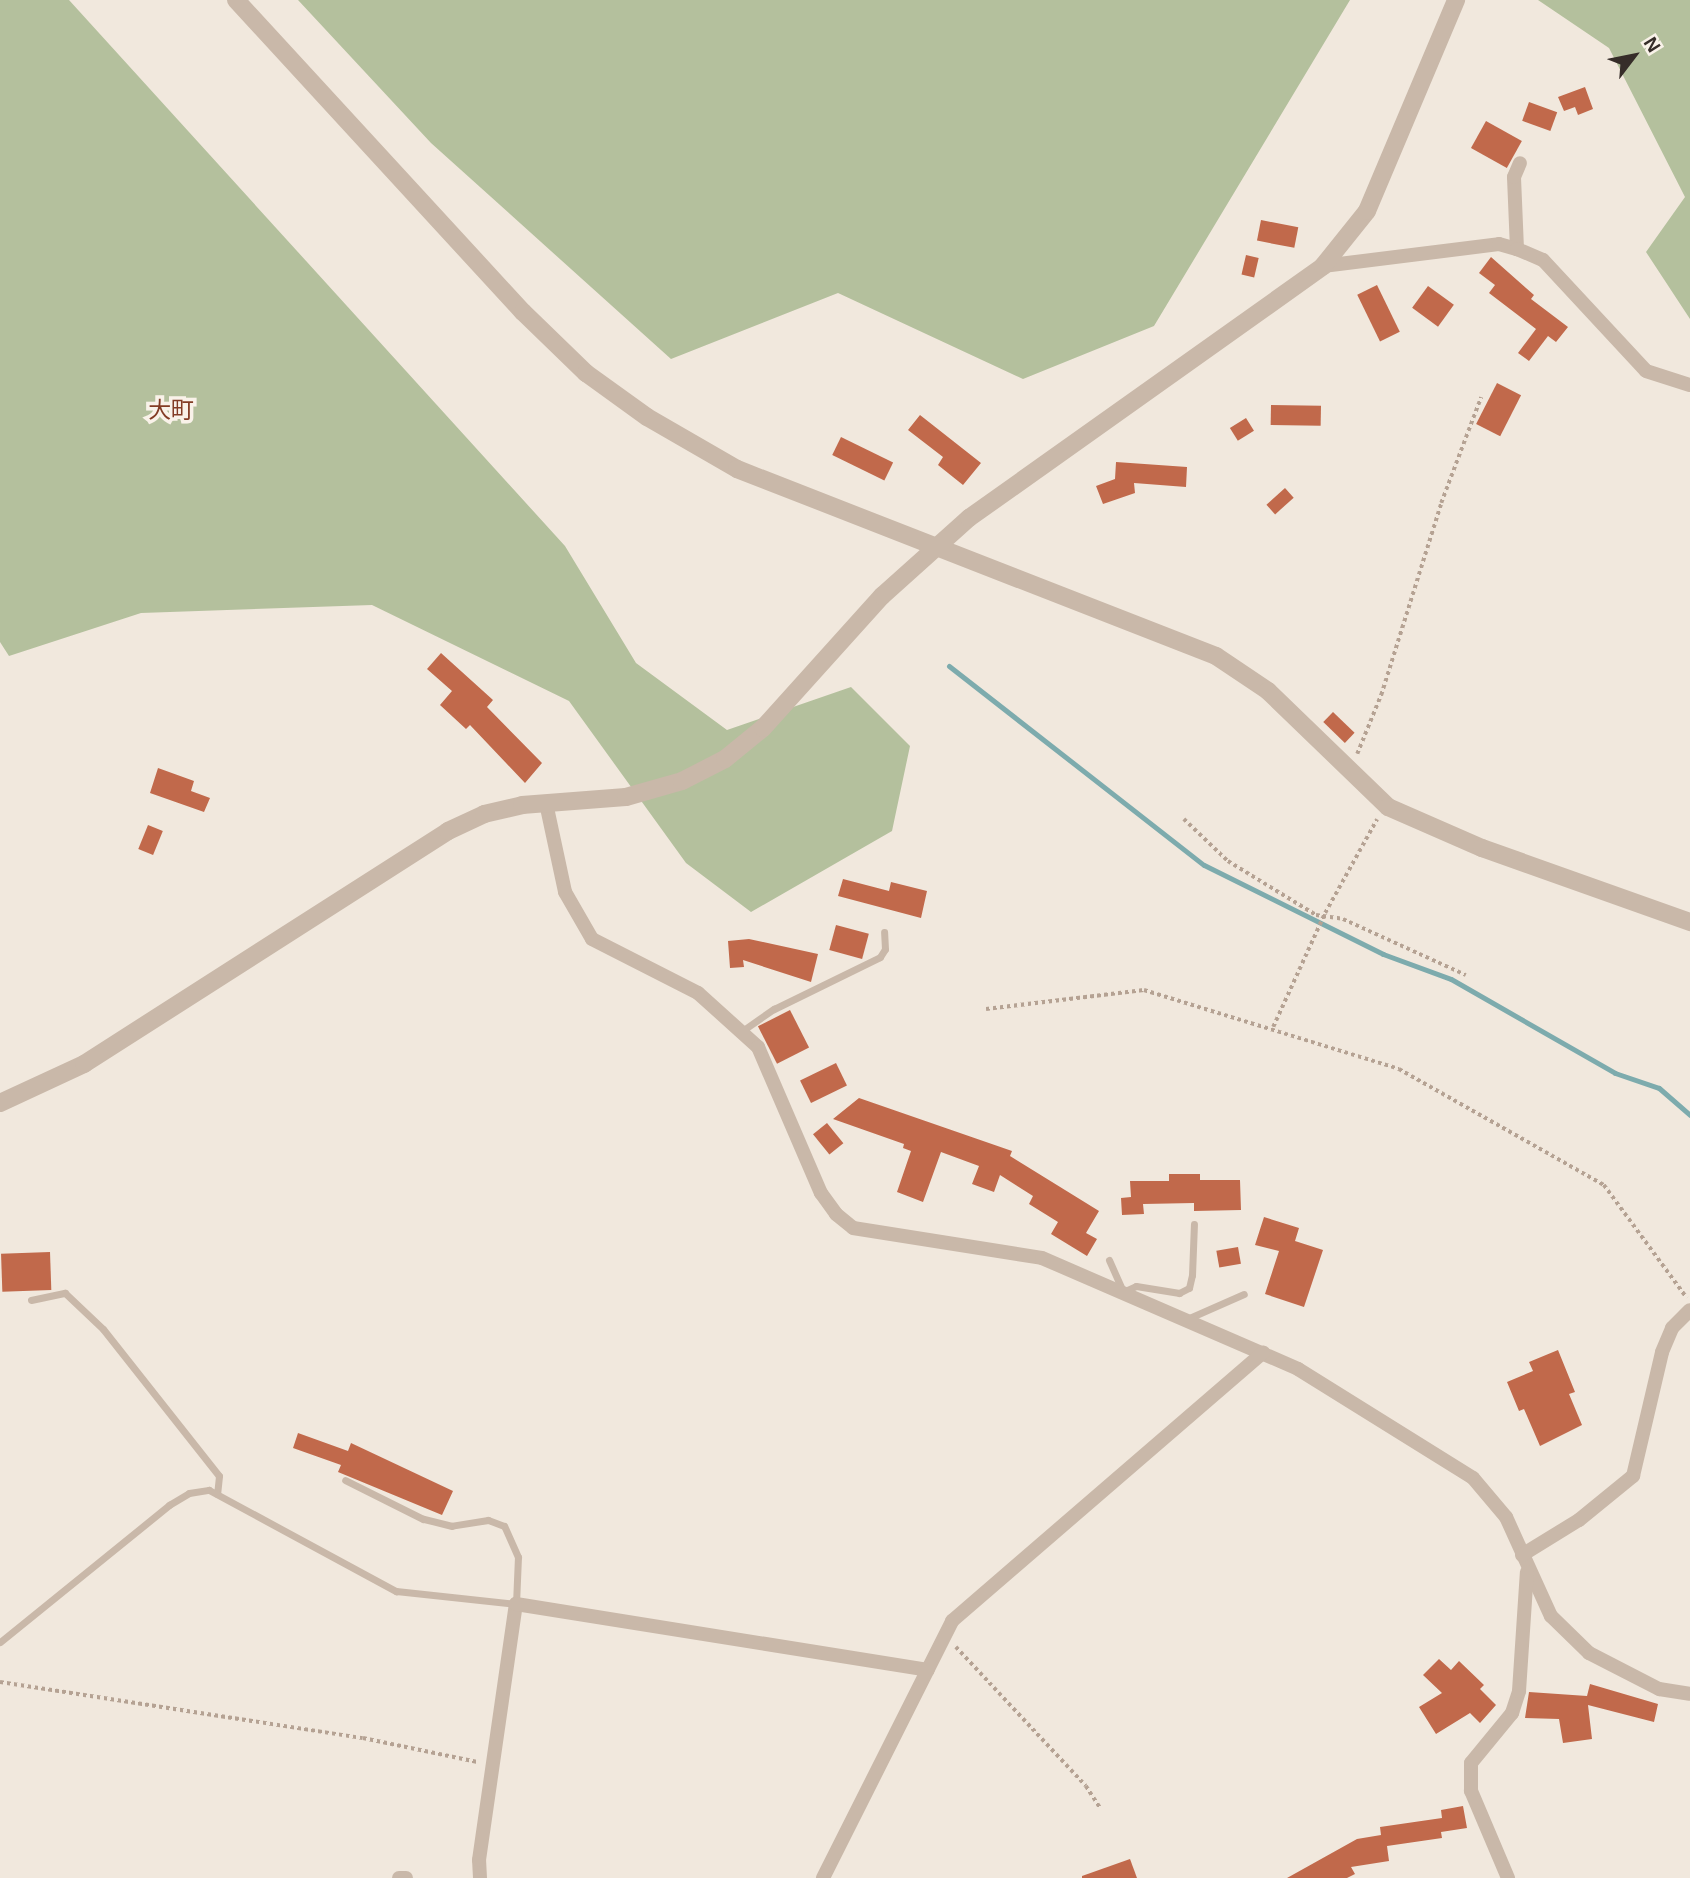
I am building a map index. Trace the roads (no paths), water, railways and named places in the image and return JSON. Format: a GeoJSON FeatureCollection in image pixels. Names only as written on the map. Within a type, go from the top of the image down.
{"type":"FeatureCollection","features":[{"type":"Feature","properties":{"kind":"street"},"geometry":{"type":"LineString","coordinates":[[236,0],[523,313],[586,373],[647,417],[737,469],[1216,656],[1268,691],[1388,807],[1482,848],[1690,922]]}},
{"type":"Feature","properties":{"kind":"street"},"geometry":{"type":"LineString","coordinates":[[0,1103],[84,1064],[448,831],[484,814],[546,803],[626,797],[682,781],[725,759],[763,728],[883,596],[937,546],[1323,266],[1367,211],[1456,0]]}},
{"type":"Feature","properties":{"kind":"street"},"geometry":{"type":"LineString","coordinates":[[1517,249],[1514,177],[1520,163]]}},
{"type":"Feature","properties":{"kind":"street"},"geometry":{"type":"LineString","coordinates":[[1323,266],[1499,244],[1517,249],[1543,260],[1646,371],[1690,385]]}},
{"type":"Feature","properties":{"kind":"street"},"geometry":{"type":"LineString","coordinates":[[546,803],[565,892],[592,939],[698,993],[758,1047],[778,1087],[821,1193],[853,1228],[1042,1258],[1263,1353],[1408,1433],[1473,1478],[1506,1517],[1551,1616],[1589,1653],[1659,1689],[1690,1694]]}},
{"type":"Feature","properties":{"kind":"street"},"geometry":{"type":"LineString","coordinates":[[1525,1561],[1600,1506],[1633,1476],[1662,1352],[1672,1328],[1690,1310]]}},
{"type":"Feature","properties":{"kind":"street"},"geometry":{"type":"LineString","coordinates":[[823,1878],[952,1621],[1263,1353]]}},
{"type":"Feature","properties":{"kind":"street"},"geometry":{"type":"LineString","coordinates":[[1508,1878],[1471,1791],[1471,1763],[1512,1713],[1519,1691],[1525,1561]]}},
{"type":"Feature","properties":{"kind":"street"},"geometry":{"type":"LineString","coordinates":[[480,1878],[492,1765],[516,1604],[928,1670]]}},
{"type":"Feature","properties":{"kind":"street"},"geometry":{"type":"LineString","coordinates":[[399,1878],[406,1878]]}},
{"type":"Feature","properties":{"kind":"lane"},"geometry":{"type":"LineString","coordinates":[[742,1031],[774,1009],[880,957],[885,949],[884,932]]}},
{"type":"Feature","properties":{"kind":"lane"},"geometry":{"type":"LineString","coordinates":[[1109,1260],[1123,1292],[1136,1286],[1179,1293],[1189,1288],[1195,1261],[1194,1224]]}},
{"type":"Feature","properties":{"kind":"lane"},"geometry":{"type":"LineString","coordinates":[[31,1300],[65,1293],[103,1329],[219,1476],[217,1494]]}},
{"type":"Feature","properties":{"kind":"lane"},"geometry":{"type":"LineString","coordinates":[[1186,1319],[1244,1294]]}},
{"type":"Feature","properties":{"kind":"lane"},"geometry":{"type":"LineString","coordinates":[[0,1642],[169,1505],[188,1493],[217,1494],[396,1591],[516,1604],[518,1557],[504,1526],[488,1520],[452,1526],[424,1519],[345,1480]]}},
{"type":"Feature","properties":{"kind":"waterway"},"geometry":{"type":"LineString","coordinates":[[949,666],[1204,865],[1383,954],[1451,979],[1615,1073],[1659,1088],[1690,1115]]}},
{"type":"Feature","properties":{"kind":"district","name":"大町"},"geometry":{"type":"Point","coordinates":[171,410]}}]}
